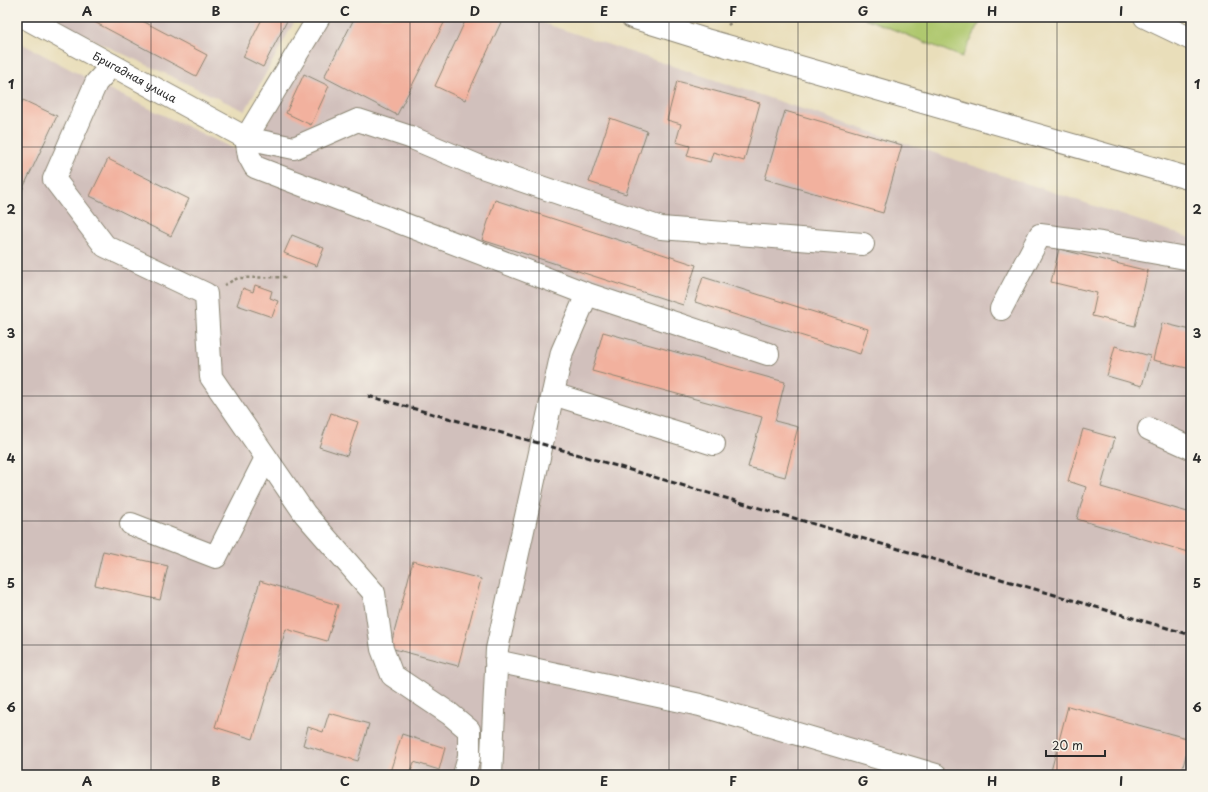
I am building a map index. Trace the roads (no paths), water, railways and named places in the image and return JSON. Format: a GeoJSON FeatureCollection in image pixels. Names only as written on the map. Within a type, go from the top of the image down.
{"type":"FeatureCollection","features":[{"type":"Feature","properties":{"kind":"street","name":"Бригадная улица"},"geometry":{"type":"LineString","coordinates":[[24,17],[246,138],[294,148],[358,120],[410,136],[476,165],[661,228],[863,244]]}},
{"type":"Feature","properties":{"kind":"street"},"geometry":{"type":"LineString","coordinates":[[319,17],[246,138],[249,156],[255,167],[587,294],[768,354]]}},
{"type":"Feature","properties":{"kind":"street"},"geometry":{"type":"LineString","coordinates":[[632,17],[1191,179]]}},
{"type":"Feature","properties":{"kind":"street"},"geometry":{"type":"LineString","coordinates":[[1145,17],[1191,39]]}},
{"type":"Feature","properties":{"kind":"street"},"geometry":{"type":"LineString","coordinates":[[112,65],[96,83],[54,179],[105,246],[206,294],[211,377],[305,514],[374,593],[382,650],[392,675],[450,714],[469,730],[469,757],[464,775]]}},
{"type":"Feature","properties":{"kind":"street"},"geometry":{"type":"LineString","coordinates":[[1001,309],[1040,235],[1102,243],[1191,260]]}},
{"type":"Feature","properties":{"kind":"street"},"geometry":{"type":"LineString","coordinates":[[491,775],[498,642],[562,352],[587,294]]}},
{"type":"Feature","properties":{"kind":"street"},"geometry":{"type":"LineString","coordinates":[[553,394],[714,444]]}},
{"type":"Feature","properties":{"kind":"street"},"geometry":{"type":"LineString","coordinates":[[1149,429],[1191,448]]}},
{"type":"Feature","properties":{"kind":"street"},"geometry":{"type":"LineString","coordinates":[[131,524],[216,558],[266,458]]}},
{"type":"Feature","properties":{"kind":"street"},"geometry":{"type":"LineString","coordinates":[[496,661],[700,705],[936,775]]}},
{"type":"Feature","properties":{"kind":"railway"},"geometry":{"type":"LineString","coordinates":[[368,396],[542,444],[1191,635]]}}]}
